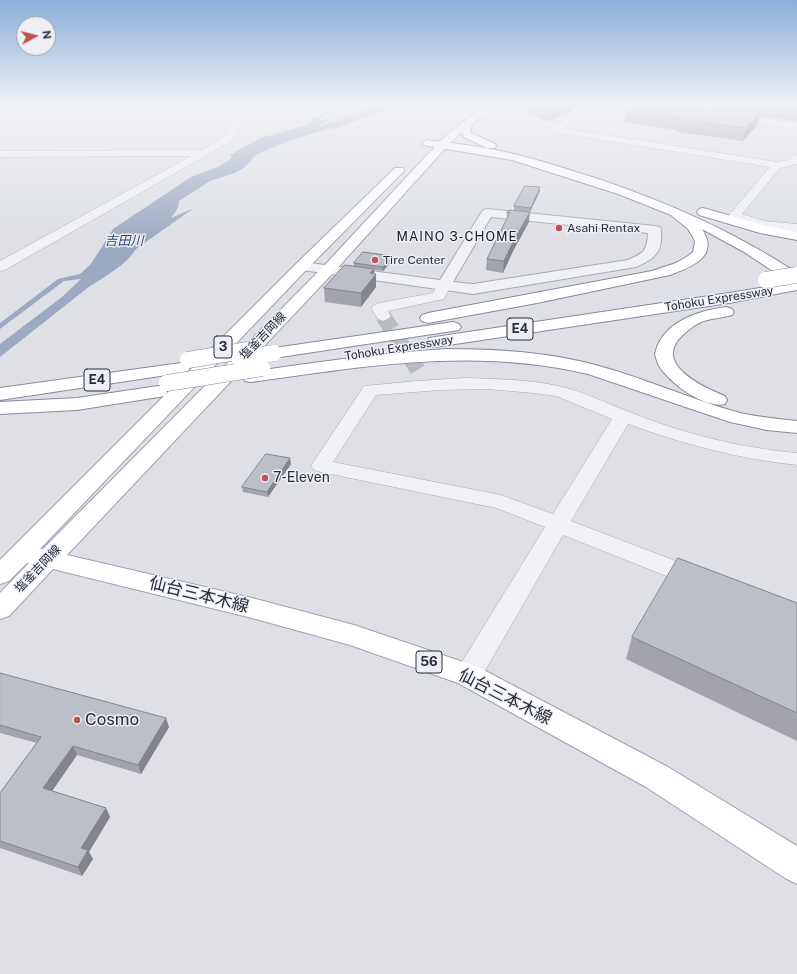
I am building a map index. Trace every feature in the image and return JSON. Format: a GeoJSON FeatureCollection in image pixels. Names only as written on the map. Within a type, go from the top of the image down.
{"type":"FeatureCollection","features":[{"type":"Feature","properties":{"kind":"main road","name":"塩釜吉岡線"},"geometry":{"type":"LineString","coordinates":[[0,609],[35,556],[302,266],[427,150]]}},
{"type":"Feature","properties":{"kind":"main road","name":"塩釜吉岡線"},"geometry":{"type":"LineString","coordinates":[[0,575],[35,556],[328,270],[429,150]]}},
{"type":"Feature","properties":{"kind":"main road"},"geometry":{"type":"LineString","coordinates":[[438,150],[440,155],[454,152],[484,150]]}},
{"type":"Feature","properties":{"kind":"main road"},"geometry":{"type":"LineString","coordinates":[[494,150],[640,197],[766,230],[797,236]]}},
{"type":"Feature","properties":{"kind":"main road"},"geometry":{"type":"LineString","coordinates":[[680,208],[797,270]]}},
{"type":"Feature","properties":{"kind":"main road"},"geometry":{"type":"LineString","coordinates":[[680,208],[770,260],[797,280]]}},
{"type":"Feature","properties":{"kind":"main road"},"geometry":{"type":"LineString","coordinates":[[276,349],[548,297],[672,270],[686,264],[697,256],[701,248],[701,240],[680,208]]}},
{"type":"Feature","properties":{"kind":"main road","name":"Tohoku Expressway"},"geometry":{"type":"LineString","coordinates":[[257,373],[786,290],[797,275]]}},
{"type":"Feature","properties":{"kind":"main road"},"geometry":{"type":"LineString","coordinates":[[786,290],[700,317],[682,327],[669,338],[663,351],[667,364],[677,377],[692,388],[746,410],[797,416]]}},
{"type":"Feature","properties":{"kind":"main road","name":"Tohoku Expressway"},"geometry":{"type":"LineString","coordinates":[[6,393],[276,349],[786,290]]}},
{"type":"Feature","properties":{"kind":"main road"},"geometry":{"type":"LineString","coordinates":[[0,408],[78,404],[163,388],[257,373],[416,355],[486,354],[564,363],[595,370],[736,418],[780,426],[797,427]]}},
{"type":"Feature","properties":{"kind":"main road","name":"仙台三本木線"},"geometry":{"type":"LineString","coordinates":[[35,556],[252,608],[354,636],[468,675],[657,777],[797,866]]}},
{"type":"Feature","properties":{"kind":"street"},"geometry":{"type":"LineString","coordinates":[[0,267],[209,150]]}},
{"type":"Feature","properties":{"kind":"street"},"geometry":{"type":"LineString","coordinates":[[686,150],[777,165],[792,163],[797,158]]}},
{"type":"Feature","properties":{"kind":"street"},"geometry":{"type":"LineString","coordinates":[[0,154],[205,153]]}},
{"type":"Feature","properties":{"kind":"street"},"geometry":{"type":"LineString","coordinates":[[777,165],[734,214],[742,219],[773,226],[797,228]]}},
{"type":"Feature","properties":{"kind":"street"},"geometry":{"type":"LineString","coordinates":[[302,266],[328,270],[444,285],[473,289],[630,264],[648,257],[654,249],[655,230],[487,212],[444,285],[439,296],[379,308],[384,316]]}},
{"type":"Feature","properties":{"kind":"street"},"geometry":{"type":"LineString","coordinates":[[715,586],[500,502],[321,466],[370,390],[423,377],[514,385],[558,392],[623,416],[714,446],[767,457],[797,459]]}},
{"type":"Feature","properties":{"kind":"street"},"geometry":{"type":"LineString","coordinates":[[468,675],[623,416]]}},
{"type":"Feature","properties":{"kind":"water","name":"吉田川"},"geometry":{"type":"Polygon","coordinates":[[[238,150],[265,150],[257,154],[245,167],[235,173],[210,181],[179,201],[178,208],[171,218],[194,208],[136,249],[121,265],[90,286],[0,357],[0,344],[62,297],[81,279],[64,281],[0,329],[0,323],[58,279],[80,274],[91,264],[113,229],[191,177],[218,167],[232,158],[230,155],[238,150]]]}},
{"type":"Feature","properties":{"kind":"building"},"geometry":{"type":"Polygon","coordinates":[[[525,186],[540,187],[531,208],[514,206],[525,186]]]}},
{"type":"Feature","properties":{"kind":"building"},"geometry":{"type":"Polygon","coordinates":[[[509,210],[530,212],[504,261],[487,259],[510,212],[507,213],[509,210]]]}},
{"type":"Feature","properties":{"kind":"building"},"geometry":{"type":"Polygon","coordinates":[[[363,252],[393,256],[383,267],[354,263],[363,252]]]}},
{"type":"Feature","properties":{"kind":"building"},"geometry":{"type":"Polygon","coordinates":[[[345,265],[374,269],[370,273],[376,274],[361,293],[324,288],[345,265]]]}},
{"type":"Feature","properties":{"kind":"building"},"geometry":{"type":"Polygon","coordinates":[[[266,454],[290,458],[267,492],[242,487],[266,454]]]}},
{"type":"Feature","properties":{"kind":"building"},"geometry":{"type":"Polygon","coordinates":[[[678,558],[797,603],[797,713],[632,637],[678,558]]]}},
{"type":"Feature","properties":{"kind":"building"},"geometry":{"type":"Polygon","coordinates":[[[0,673],[166,718],[138,765],[73,746],[43,788],[106,808],[81,848],[88,850],[78,867],[0,841],[0,793],[41,737],[0,725],[0,673]]]}},
{"type":"Feature","properties":{"kind":"tunnel"},"geometry":{"type":"LineString","coordinates":[[383,316],[418,370]]}},
{"type":"Feature","properties":{"kind":"place","name":"Asahi Rentax"},"geometry":{"type":"Point","coordinates":[559,228]}},
{"type":"Feature","properties":{"kind":"place","name":"Tire Center"},"geometry":{"type":"Point","coordinates":[375,260]}},
{"type":"Feature","properties":{"kind":"place","name":"7-Eleven"},"geometry":{"type":"Point","coordinates":[265,478]}},
{"type":"Feature","properties":{"kind":"place","name":"Cosmo"},"geometry":{"type":"Point","coordinates":[77,720]}},
{"type":"Feature","properties":{"kind":"district","name":"MAINO 3-CHOME"},"geometry":{"type":"Point","coordinates":[457,237]}}]}
